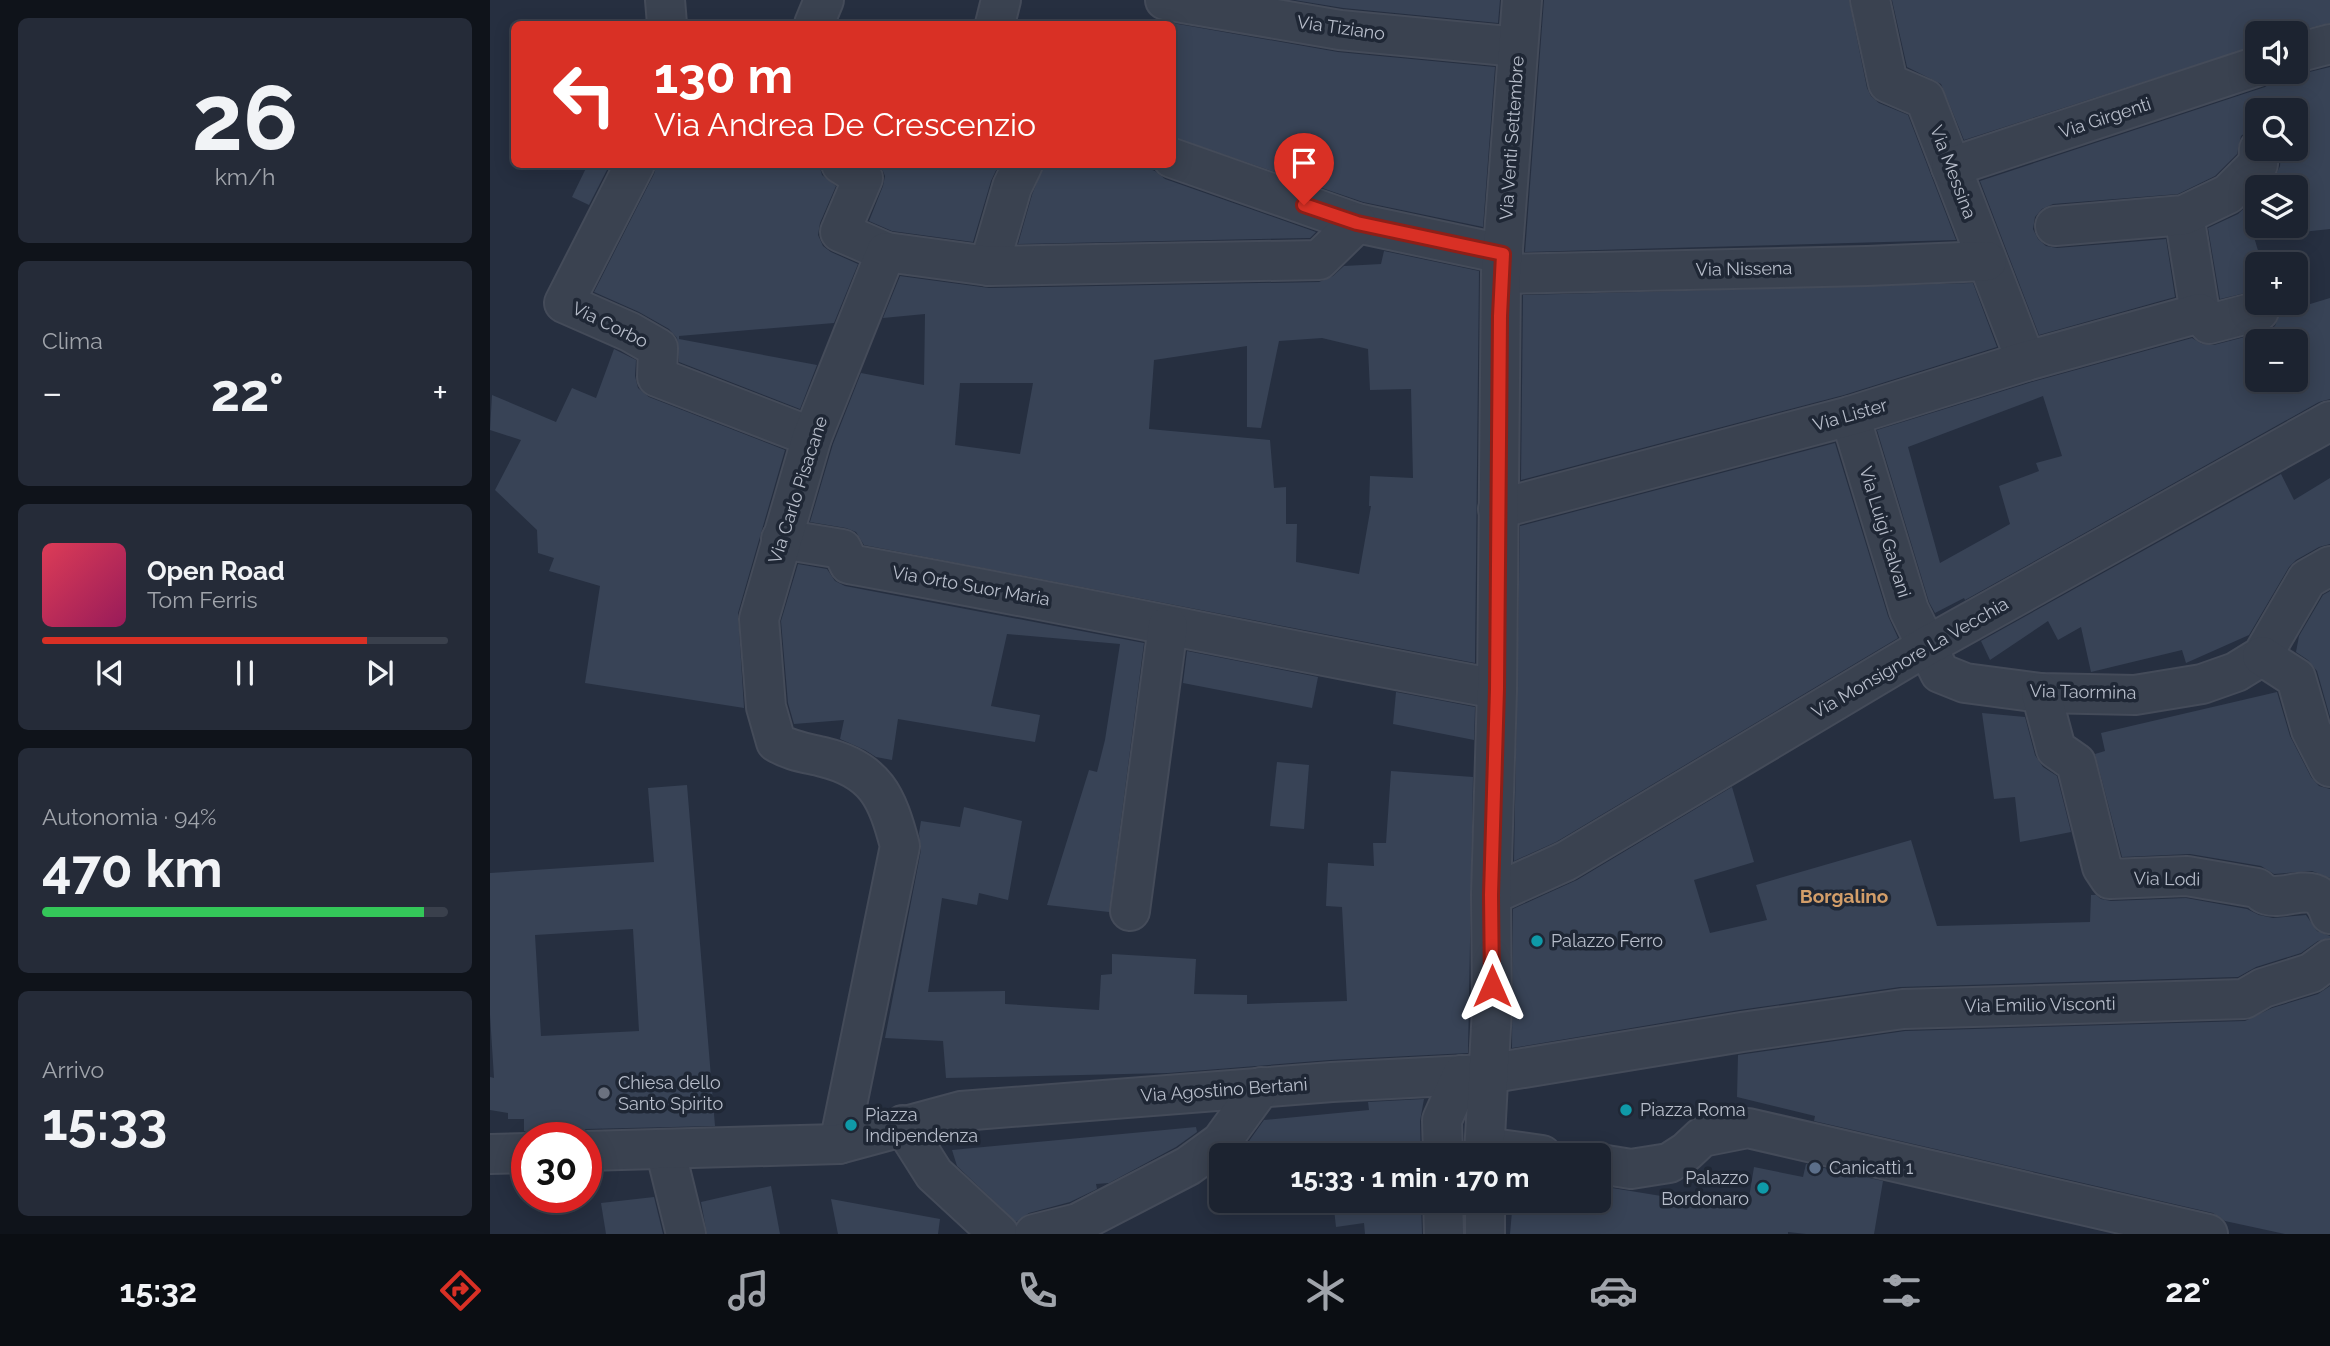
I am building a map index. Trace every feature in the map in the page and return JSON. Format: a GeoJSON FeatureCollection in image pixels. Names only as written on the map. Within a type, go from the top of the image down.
{"type":"FeatureCollection","features":[{"type":"Feature","properties":{"kind":"street"},"geometry":{"type":"LineString","coordinates":[[665,0],[667,21]]}},
{"type":"Feature","properties":{"kind":"street"},"geometry":{"type":"LineString","coordinates":[[815,21],[824,0]]}},
{"type":"Feature","properties":{"kind":"street"},"geometry":{"type":"LineString","coordinates":[[996,21],[1001,0]]}},
{"type":"Feature","properties":{"kind":"street","name":"Via Tiziano"},"geometry":{"type":"LineString","coordinates":[[1165,0],[1340,30],[1518,47]]}},
{"type":"Feature","properties":{"kind":"street","name":"Via Venti Settembre"},"geometry":{"type":"LineString","coordinates":[[1483,1143],[1475,1074],[1492,1009],[1491,895],[1497,689],[1502,264],[1522,0]]}},
{"type":"Feature","properties":{"kind":"street","name":"Via Messina"},"geometry":{"type":"LineString","coordinates":[[1870,0],[1888,83],[1925,99],[2026,361]]}},
{"type":"Feature","properties":{"kind":"street"},"geometry":{"type":"LineString","coordinates":[[2308,50],[2330,44]]}},
{"type":"Feature","properties":{"kind":"street","name":"Via Girgenti"},"geometry":{"type":"LineString","coordinates":[[1951,167],[2245,70]]}},
{"type":"Feature","properties":{"kind":"street","name":"Via Nissena"},"geometry":{"type":"LineString","coordinates":[[1176,159],[1357,223],[1502,264],[1867,266],[1987,261]]}},
{"type":"Feature","properties":{"kind":"street"},"geometry":{"type":"LineString","coordinates":[[2055,226],[2184,215],[2228,194],[2258,161]]}},
{"type":"Feature","properties":{"kind":"street","name":"Via Corbo"},"geometry":{"type":"LineString","coordinates":[[633,168],[564,303],[630,332],[658,348],[657,377],[812,437]]}},
{"type":"Feature","properties":{"kind":"street"},"geometry":{"type":"LineString","coordinates":[[847,168],[863,178],[840,232],[887,252],[989,266],[1319,260],[1357,223]]}},
{"type":"Feature","properties":{"kind":"street"},"geometry":{"type":"LineString","coordinates":[[989,266],[1012,187],[1021,168]]}},
{"type":"Feature","properties":{"kind":"street"},"geometry":{"type":"LineString","coordinates":[[2184,215],[2200,313]]}},
{"type":"Feature","properties":{"kind":"street","name":"Via Carlo Pisacane"},"geometry":{"type":"LineString","coordinates":[[839,1144],[900,846],[891,810],[873,781],[844,762],[786,748],[776,742],[766,707],[759,619],[812,437],[887,252]]}},
{"type":"Feature","properties":{"kind":"street","name":"Via Lister"},"geometry":{"type":"LineString","coordinates":[[1498,509],[1850,416],[2026,361],[2200,313],[2209,324],[2245,315]]}},
{"type":"Feature","properties":{"kind":"street","name":"Via Luigi Galvani"},"geometry":{"type":"LineString","coordinates":[[1850,416],[1909,610],[1925,647]]}},
{"type":"Feature","properties":{"kind":"street","name":"Via Monsignore La Vecchia"},"geometry":{"type":"LineString","coordinates":[[1491,895],[1566,861],[1925,647],[2330,421]]}},
{"type":"Feature","properties":{"kind":"street","name":"Via Orto Suor Maria"},"geometry":{"type":"LineString","coordinates":[[781,539],[842,549],[849,564],[1051,600],[1168,626],[1497,689]]}},
{"type":"Feature","properties":{"kind":"street","name":"Via Taormina"},"geometry":{"type":"LineString","coordinates":[[1925,647],[1940,673],[1965,683],[2041,693],[2135,695],[2202,684],[2236,672],[2262,656],[2307,579],[2330,566]]}},
{"type":"Feature","properties":{"kind":"street"},"geometry":{"type":"LineString","coordinates":[[1130,911],[1168,626]]}},
{"type":"Feature","properties":{"kind":"street"},"geometry":{"type":"LineString","coordinates":[[2262,656],[2314,689],[2311,730],[2330,767]]}},
{"type":"Feature","properties":{"kind":"street","name":"Via Lodi"},"geometry":{"type":"LineString","coordinates":[[2041,693],[2056,749],[2076,763],[2102,867],[2110,879],[2188,876],[2258,888],[2267,895],[2310,892],[2327,904],[2330,914]]}},
{"type":"Feature","properties":{"kind":"street","name":"Via Emilio Visconti"},"geometry":{"type":"LineString","coordinates":[[1475,1074],[1903,1009],[2244,999],[2263,988],[2311,972],[2330,959]]}},
{"type":"Feature","properties":{"kind":"street"},"geometry":{"type":"LineString","coordinates":[[1443,1143],[1442,1120],[1475,1074]]}},
{"type":"Feature","properties":{"kind":"street","name":"Via Agostino Bertani"},"geometry":{"type":"LineString","coordinates":[[903,1125],[961,1111],[1261,1087],[1475,1074]]}},
{"type":"Feature","properties":{"kind":"street"},"geometry":{"type":"LineString","coordinates":[[1034,1234],[1078,1223],[1188,1166],[1222,1142],[1261,1087]]}},
{"type":"Feature","properties":{"kind":"street"},"geometry":{"type":"LineString","coordinates":[[602,1151],[839,1144],[903,1125],[934,1174],[999,1234]]}},
{"type":"Feature","properties":{"kind":"street"},"geometry":{"type":"LineString","coordinates":[[1611,1166],[1631,1169],[1669,1163],[1702,1137],[1748,1128],[2208,1234]]}},
{"type":"Feature","properties":{"kind":"street"},"geometry":{"type":"LineString","coordinates":[[665,1149],[686,1234]]}},
{"type":"Feature","properties":{"kind":"street"},"geometry":{"type":"LineString","coordinates":[[490,1154],[511,1153]]}},
{"type":"Feature","properties":{"kind":"street"},"geometry":{"type":"LineString","coordinates":[[1443,1213],[1444,1234]]}},
{"type":"Feature","properties":{"kind":"street"},"geometry":{"type":"LineString","coordinates":[[1485,1213],[1485,1234]]}},
{"type":"Feature","properties":{"kind":"building"},"geometry":{"type":"Polygon","coordinates":[[[1294,0],[1500,0],[1498,23],[1343,8],[1294,0]]]}},
{"type":"Feature","properties":{"kind":"building"},"geometry":{"type":"Polygon","coordinates":[[[1544,0],[1849,0],[1867,88],[1879,103],[1908,115],[1956,240],[1525,252],[1544,0]]]}},
{"type":"Feature","properties":{"kind":"building"},"geometry":{"type":"Polygon","coordinates":[[[1892,0],[2330,0],[2330,23],[2308,28],[2308,21],[2245,21],[2245,49],[1964,140],[1941,84],[1907,67],[1892,0]]]}},
{"type":"Feature","properties":{"kind":"building"},"geometry":{"type":"Polygon","coordinates":[[[1176,24],[1338,52],[1495,67],[1483,227],[1363,202],[1176,138],[1176,24]]]}},
{"type":"Feature","properties":{"kind":"building"},"geometry":{"type":"Polygon","coordinates":[[[2330,67],[2330,229],[2308,231],[2308,175],[2276,175],[2280,161],[2308,161],[2308,98],[2245,98],[2245,133],[2241,136],[2237,154],[2215,176],[2178,194],[2053,204],[2042,209],[2035,217],[2033,229],[2038,239],[2046,246],[2057,248],[2166,239],[2175,297],[2039,335],[1980,181],[2270,84],[2308,84],[2308,72],[2330,67]]]}},
{"type":"Feature","properties":{"kind":"building"},"geometry":{"type":"Polygon","coordinates":[[[586,168],[608,168],[589,205],[572,197],[586,168]]]}},
{"type":"Feature","properties":{"kind":"building"},"geometry":{"type":"Polygon","coordinates":[[[656,168],[820,168],[822,175],[836,186],[820,223],[818,235],[823,246],[831,252],[858,264],[834,323],[679,336],[679,339],[817,365],[800,409],[679,362],[677,338],[669,329],[594,292],[656,168]]]}},
{"type":"Feature","properties":{"kind":"building"},"geometry":{"type":"Polygon","coordinates":[[[882,168],[997,168],[973,242],[892,231],[869,221],[885,176],[882,168]]]}},
{"type":"Feature","properties":{"kind":"building"},"geometry":{"type":"Polygon","coordinates":[[[1042,168],[1146,168],[1165,179],[1316,232],[1310,238],[1018,244],[1042,168]]]}},
{"type":"Feature","properties":{"kind":"building"},"geometry":{"type":"Polygon","coordinates":[[[2245,207],[2245,238],[2254,238],[2258,252],[2245,252],[2245,293],[2220,299],[2208,228],[2238,214],[2245,207]]]}},
{"type":"Feature","properties":{"kind":"building"},"geometry":{"type":"Polygon","coordinates":[[[1384,251],[1479,271],[1475,663],[864,545],[856,532],[810,522],[833,444],[861,373],[924,385],[925,314],[883,318],[900,276],[989,288],[1319,282],[1333,276],[1344,266],[1381,264],[1384,251]],[[1322,338],[1279,341],[1261,428],[1247,427],[1247,346],[1154,360],[1149,429],[1270,440],[1274,488],[1286,487],[1286,524],[1297,524],[1296,562],[1359,574],[1371,506],[1370,476],[1413,478],[1411,389],[1370,390],[1368,349],[1322,338]],[[960,383],[955,445],[1020,454],[1033,383],[960,383]]]}},
{"type":"Feature","properties":{"kind":"building"},"geometry":{"type":"Polygon","coordinates":[[[1973,283],[1997,347],[1844,395],[1521,480],[1523,295],[1973,283]]]}},
{"type":"Feature","properties":{"kind":"building"},"geometry":{"type":"Polygon","coordinates":[[[2330,298],[2330,399],[2319,402],[1965,600],[1964,598],[1935,613],[1929,602],[1877,430],[2032,382],[2192,338],[2202,344],[2214,345],[2245,337],[2245,392],[2308,392],[2308,329],[2270,329],[2275,326],[2279,315],[2308,315],[2308,305],[2330,298]],[[2043,396],[1908,447],[1940,563],[2010,524],[1999,486],[2039,471],[2036,463],[2062,456],[2043,396]]]}},
{"type":"Feature","properties":{"kind":"building"},"geometry":{"type":"Polygon","coordinates":[[[614,349],[636,360],[635,376],[638,388],[649,397],[785,450],[738,613],[744,708],[585,683],[600,586],[549,571],[554,558],[538,553],[537,530],[495,490],[521,440],[490,430],[492,395],[556,422],[572,388],[596,398],[614,349]]]}},
{"type":"Feature","properties":{"kind":"building"},"geometry":{"type":"Polygon","coordinates":[[[1835,443],[1888,616],[1898,638],[1556,842],[1514,861],[1520,526],[1835,443]]]}},
{"type":"Feature","properties":{"kind":"building"},"geometry":{"type":"Polygon","coordinates":[[[2281,474],[2294,500],[2330,478],[2330,544],[2319,547],[2289,567],[2249,635],[2186,663],[2182,650],[2091,672],[2081,627],[2058,640],[2048,621],[1990,660],[1981,641],[2281,474]]]}},
{"type":"Feature","properties":{"kind":"building"},"geometry":{"type":"Polygon","coordinates":[[[798,564],[827,569],[835,581],[845,586],[1144,643],[1109,912],[1047,905],[1089,770],[1097,772],[1105,740],[1120,644],[1007,634],[991,706],[1040,715],[1035,742],[898,719],[892,760],[876,757],[840,739],[844,720],[794,724],[788,703],[781,621],[798,564]]]}},
{"type":"Feature","properties":{"kind":"building"},"geometry":{"type":"Polygon","coordinates":[[[2330,591],[2330,717],[2317,671],[2308,660],[2296,652],[2299,636],[2323,595],[2330,591]]]}},
{"type":"Feature","properties":{"kind":"building"},"geometry":{"type":"Polygon","coordinates":[[[1187,651],[1318,677],[1312,708],[1183,683],[1187,651]]]}},
{"type":"Feature","properties":{"kind":"building"},"geometry":{"type":"Polygon","coordinates":[[[1396,692],[1475,707],[1474,740],[1393,724],[1396,692]]]}},
{"type":"Feature","properties":{"kind":"building"},"geometry":{"type":"Polygon","coordinates":[[[2277,692],[2290,736],[2311,777],[2319,786],[2330,789],[2330,878],[2312,871],[2274,874],[2261,866],[2190,854],[2122,857],[2095,754],[2105,751],[2101,733],[2277,692]]]}},
{"type":"Feature","properties":{"kind":"building"},"geometry":{"type":"Polygon","coordinates":[[[1982,713],[2025,717],[2035,755],[2043,767],[2057,776],[2071,832],[2020,842],[2015,797],[1994,799],[1982,713]]]}},
{"type":"Feature","properties":{"kind":"building"},"geometry":{"type":"Polygon","coordinates":[[[1277,762],[1309,765],[1304,829],[1270,826],[1277,762]]]}},
{"type":"Feature","properties":{"kind":"building"},"geometry":{"type":"Polygon","coordinates":[[[1391,771],[1473,777],[1468,1053],[1330,1060],[1168,1073],[946,1078],[943,1041],[885,1038],[921,850],[921,821],[960,827],[964,807],[1022,821],[1008,900],[979,893],[977,905],[942,898],[928,992],[1005,991],[1005,1004],[1099,1010],[1101,975],[1112,974],[1112,954],[1196,959],[1194,994],[1247,995],[1247,1004],[1347,1001],[1342,907],[1326,906],[1328,863],[1374,866],[1373,843],[1386,843],[1391,771]]]}},
{"type":"Feature","properties":{"kind":"building"},"geometry":{"type":"Polygon","coordinates":[[[687,785],[715,1126],[602,1129],[602,1122],[524,1122],[524,1119],[508,1119],[508,1113],[490,1110],[490,1077],[494,1078],[490,1015],[490,873],[654,862],[648,788],[687,785]],[[633,929],[535,935],[541,1036],[639,1031],[633,929]]]}},
{"type":"Feature","properties":{"kind":"building"},"geometry":{"type":"Polygon","coordinates":[[[1732,787],[1754,862],[1694,880],[1710,933],[1767,920],[1756,885],[1911,840],[1937,926],[2090,922],[2091,895],[2096,895],[2111,901],[2186,898],[2247,909],[2273,918],[2306,915],[2317,931],[2330,938],[2318,941],[2301,953],[2256,967],[2238,977],[1900,987],[1739,1010],[1512,1048],[1513,909],[1577,880],[1732,787]]]}},
{"type":"Feature","properties":{"kind":"building"},"geometry":{"type":"Polygon","coordinates":[[[2330,986],[2330,1234],[2285,1234],[2225,1221],[2213,1213],[1814,1121],[1815,1116],[1737,1097],[1738,1055],[1905,1031],[2245,1021],[2272,1008],[2318,994],[2330,986]]]}},
{"type":"Feature","properties":{"kind":"building"},"geometry":{"type":"Polygon","coordinates":[[[1424,1099],[1420,1121],[1421,1143],[1248,1143],[1264,1120],[1369,1110],[1368,1102],[1424,1099]]]}},
{"type":"Feature","properties":{"kind":"building"},"geometry":{"type":"Polygon","coordinates":[[[1196,1127],[1197,1132],[1176,1147],[1109,1183],[1096,1184],[1097,1189],[1070,1202],[1029,1213],[1016,1222],[957,1166],[952,1150],[1196,1127]]]}},
{"type":"Feature","properties":{"kind":"building"},"geometry":{"type":"Polygon","coordinates":[[[1806,1164],[1883,1181],[1874,1234],[1510,1234],[1512,1213],[1611,1213],[1611,1188],[1747,1210],[1754,1167],[1803,1177],[1806,1164]]]}},
{"type":"Feature","properties":{"kind":"building"},"geometry":{"type":"Polygon","coordinates":[[[771,1186],[780,1234],[707,1234],[701,1202],[771,1186]]]}},
{"type":"Feature","properties":{"kind":"building"},"geometry":{"type":"Polygon","coordinates":[[[654,1197],[663,1234],[606,1234],[602,1203],[654,1197]]]}},
{"type":"Feature","properties":{"kind":"building"},"geometry":{"type":"Polygon","coordinates":[[[831,1199],[940,1219],[938,1234],[838,1234],[831,1199]]]}},
{"type":"Feature","properties":{"kind":"building"},"geometry":{"type":"Polygon","coordinates":[[[1334,1213],[1421,1213],[1422,1234],[1365,1234],[1364,1223],[1336,1227],[1334,1213]]]}},
{"type":"Feature","properties":{"kind":"place","name":"Palazzo Ferro"},"geometry":{"type":"Point","coordinates":[1537,941]}},
{"type":"Feature","properties":{"kind":"place","name":"Chiesa dello Santo Spirito"},"geometry":{"type":"Point","coordinates":[604,1093]}},
{"type":"Feature","properties":{"kind":"place","name":"Piazza Roma"},"geometry":{"type":"Point","coordinates":[1626,1110]}},
{"type":"Feature","properties":{"kind":"place","name":"Piazza Indipendenza"},"geometry":{"type":"Point","coordinates":[851,1125]}},
{"type":"Feature","properties":{"kind":"place","name":"Canicattì 1"},"geometry":{"type":"Point","coordinates":[1815,1168]}},
{"type":"Feature","properties":{"kind":"place","name":"Palazzo Bordonaro"},"geometry":{"type":"Point","coordinates":[1763,1188]}},
{"type":"Feature","properties":{"kind":"district","name":"Borgalino"},"geometry":{"type":"Point","coordinates":[1844,896]}},
{"type":"Feature","properties":{"kind":"route"},"geometry":{"type":"LineString","coordinates":[[1304,205],[1357,223],[1503,254],[1500,316],[1497,689],[1491,895],[1492,986]]}}]}
